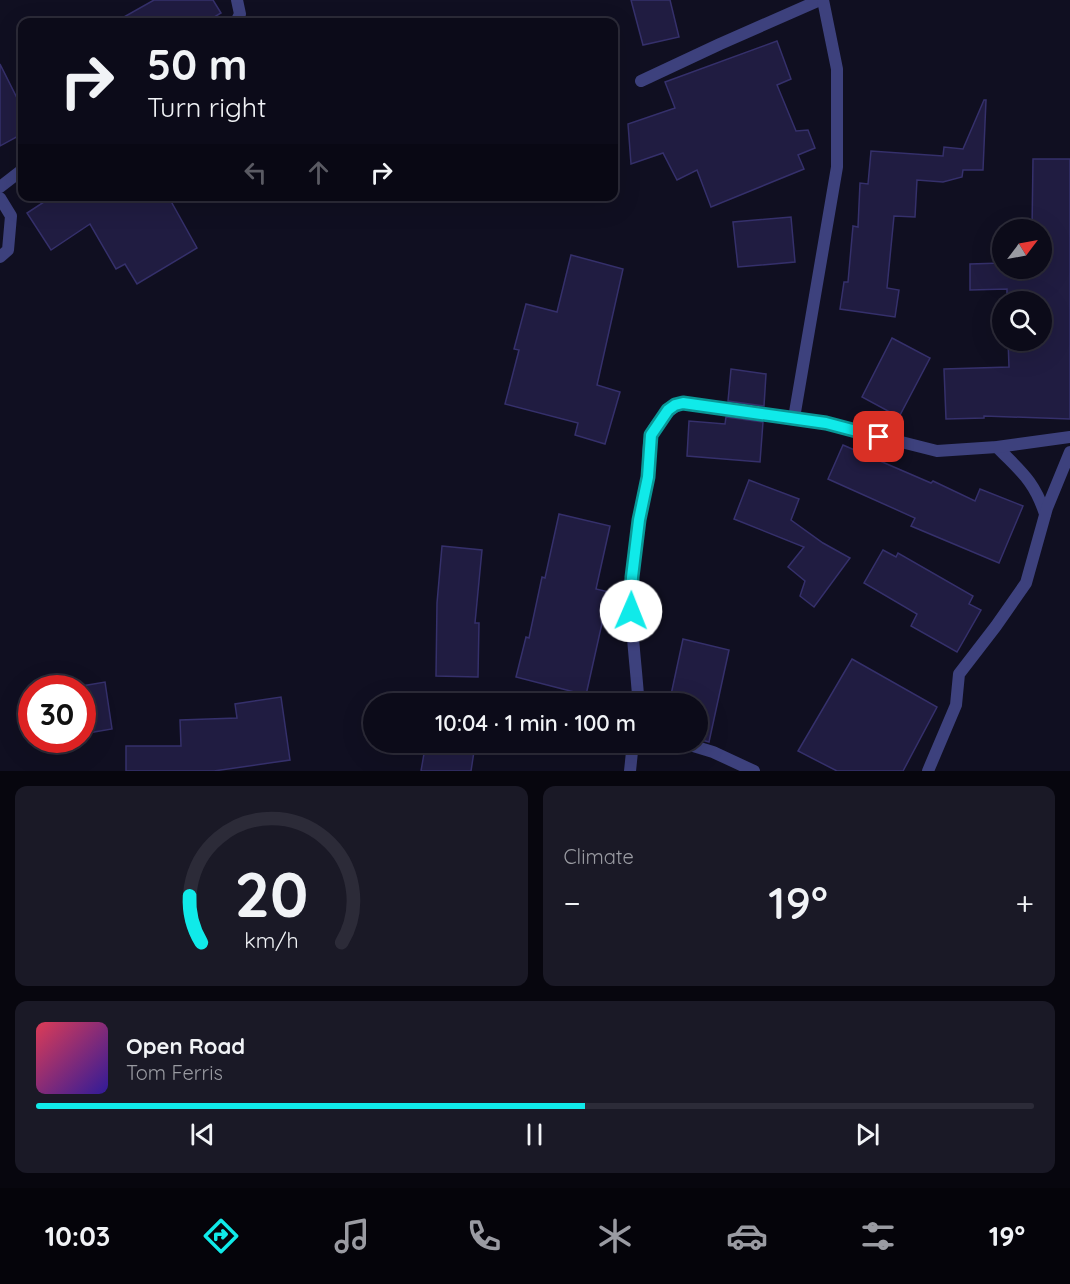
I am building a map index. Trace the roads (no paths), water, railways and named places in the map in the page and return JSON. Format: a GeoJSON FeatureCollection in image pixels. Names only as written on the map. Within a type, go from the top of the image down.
{"type":"FeatureCollection","features":[{"type":"Feature","properties":{"kind":"street"},"geometry":{"type":"LineString","coordinates":[[237,0],[240,14],[238,18]]}},
{"type":"Feature","properties":{"kind":"street"},"geometry":{"type":"LineString","coordinates":[[641,81],[821,0],[837,69],[837,167],[794,418]]}},
{"type":"Feature","properties":{"kind":"street"},"geometry":{"type":"LineString","coordinates":[[0,187],[18,173]]}},
{"type":"Feature","properties":{"kind":"street"},"geometry":{"type":"LineString","coordinates":[[0,198],[11,216],[8,250],[0,257]]}},
{"type":"Feature","properties":{"kind":"street"},"geometry":{"type":"LineString","coordinates":[[638,693],[631,611],[632,577],[639,520],[648,477],[651,435],[668,410],[675,405],[683,403],[826,423],[937,451],[997,447],[1070,437]]}},
{"type":"Feature","properties":{"kind":"street"},"geometry":{"type":"LineString","coordinates":[[997,447],[1030,480],[1039,495],[1045,514]]}},
{"type":"Feature","properties":{"kind":"street"},"geometry":{"type":"LineString","coordinates":[[928,771],[956,705],[959,674],[1026,583],[1045,514],[1070,452]]}},
{"type":"Feature","properties":{"kind":"street"},"geometry":{"type":"LineString","coordinates":[[708,750],[754,771]]}},
{"type":"Feature","properties":{"kind":"street"},"geometry":{"type":"LineString","coordinates":[[630,771],[632,753]]}}]}
